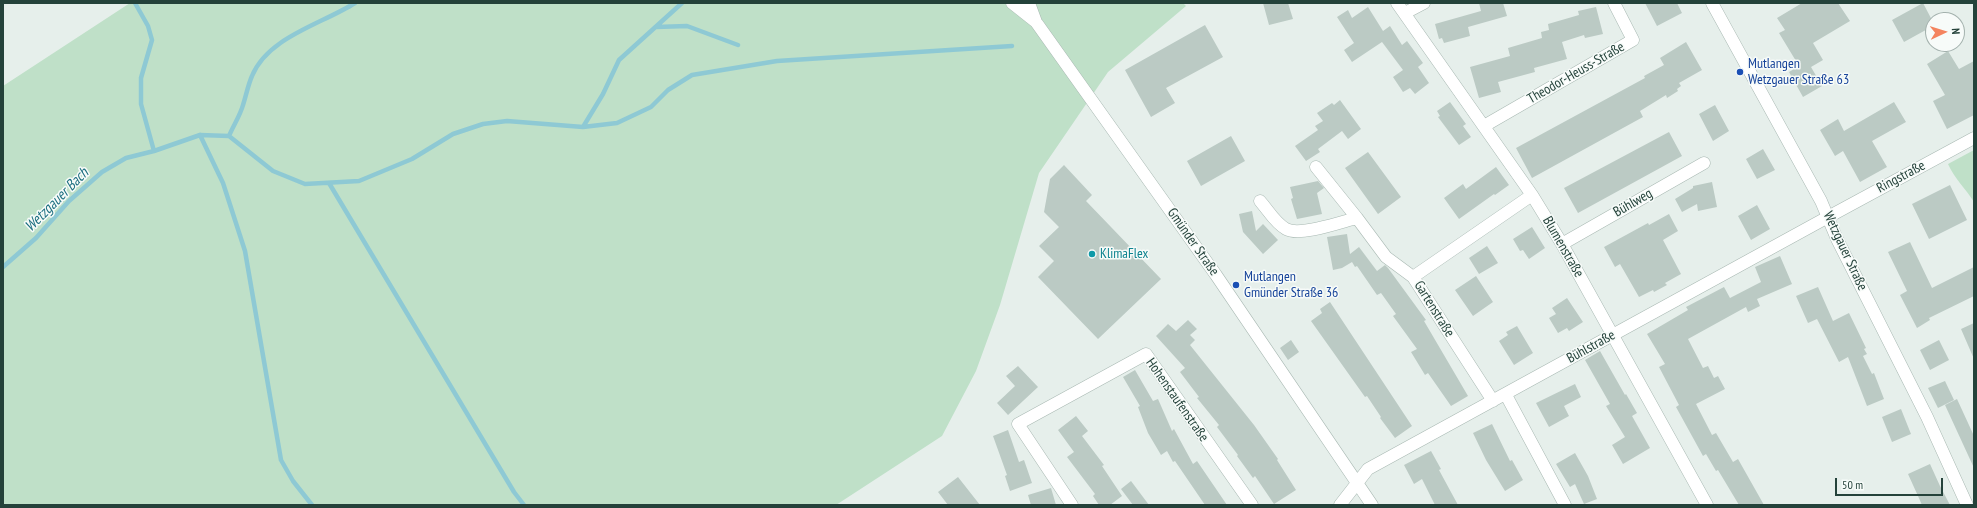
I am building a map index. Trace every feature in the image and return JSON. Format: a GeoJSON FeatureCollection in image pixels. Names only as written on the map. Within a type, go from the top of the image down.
{"type":"FeatureCollection","features":[{"type":"Feature","properties":{"kind":"street","name":"Gmünder Straße"},"geometry":{"type":"LineString","coordinates":[[1029,3],[1036,22],[1216,275],[1372,505]]}},
{"type":"Feature","properties":{"kind":"street","name":"Blumenstraße"},"geometry":{"type":"LineString","coordinates":[[1397,3],[1532,195],[1562,244],[1707,505]]}},
{"type":"Feature","properties":{"kind":"street"},"geometry":{"type":"LineString","coordinates":[[1405,13],[1424,3]]}},
{"type":"Feature","properties":{"kind":"street","name":"Theodor-Heuss-Straße"},"geometry":{"type":"LineString","coordinates":[[1484,126],[1633,40],[1614,3]]}},
{"type":"Feature","properties":{"kind":"street","name":"Wetzgauer Straße"},"geometry":{"type":"LineString","coordinates":[[1712,3],[1821,200],[1837,239],[1927,417],[1967,505]]}},
{"type":"Feature","properties":{"kind":"street","name":"Gmünder Straße"},"geometry":{"type":"LineString","coordinates":[[1016,7],[1036,22]]}},
{"type":"Feature","properties":{"kind":"street","name":"Ringstraße"},"geometry":{"type":"LineString","coordinates":[[1828,216],[1974,138]]}},
{"type":"Feature","properties":{"kind":"street","name":"Bühlweg"},"geometry":{"type":"LineString","coordinates":[[1562,244],[1704,163]]}},
{"type":"Feature","properties":{"kind":"street"},"geometry":{"type":"LineString","coordinates":[[1316,167],[1386,257],[1413,277]]}},
{"type":"Feature","properties":{"kind":"street","name":"Gartenstraße"},"geometry":{"type":"LineString","coordinates":[[1494,401],[1413,277],[1532,195]]}},
{"type":"Feature","properties":{"kind":"street"},"geometry":{"type":"LineString","coordinates":[[1260,201],[1287,230],[1303,231],[1357,218]]}},
{"type":"Feature","properties":{"kind":"street","name":"Bühlstraße"},"geometry":{"type":"LineString","coordinates":[[1340,505],[1368,469],[1506,395],[1828,216]]}},
{"type":"Feature","properties":{"kind":"street","name":"Hohenstaufenstraße"},"geometry":{"type":"LineString","coordinates":[[1072,505],[1018,424],[1146,354],[1252,505]]}},
{"type":"Feature","properties":{"kind":"street"},"geometry":{"type":"LineString","coordinates":[[1506,395],[1565,505]]}},
{"type":"Feature","properties":{"kind":"green space"},"geometry":{"type":"Polygon","coordinates":[[[130,3],[1183,3],[1186,6],[1108,72],[1039,173],[1000,305],[976,371],[942,436],[836,505],[3,505],[3,86],[130,3]]]}},
{"type":"Feature","properties":{"kind":"green space"},"geometry":{"type":"Polygon","coordinates":[[[1974,150],[1974,202],[1953,174],[1948,164],[1974,150]]]}},
{"type":"Feature","properties":{"kind":"building"},"geometry":{"type":"Polygon","coordinates":[[[1263,3],[1288,3],[1293,19],[1269,25],[1263,3]]]}},
{"type":"Feature","properties":{"kind":"building"},"geometry":{"type":"Polygon","coordinates":[[[1479,3],[1503,3],[1507,16],[1468,27],[1470,36],[1444,43],[1442,38],[1439,39],[1435,24],[1481,11],[1479,3]]]}},
{"type":"Feature","properties":{"kind":"building"},"geometry":{"type":"Polygon","coordinates":[[[1645,3],[1677,3],[1682,13],[1657,26],[1645,3]]]}},
{"type":"Feature","properties":{"kind":"building"},"geometry":{"type":"Polygon","coordinates":[[[1802,3],[1838,3],[1850,21],[1813,43],[1823,60],[1811,67],[1822,86],[1803,97],[1789,72],[1799,66],[1779,33],[1785,30],[1777,18],[1802,3]]]}},
{"type":"Feature","properties":{"kind":"building"},"geometry":{"type":"Polygon","coordinates":[[[1923,3],[1928,12],[1925,12],[1925,30],[1904,42],[1892,20],[1923,3]]]}},
{"type":"Feature","properties":{"kind":"building"},"geometry":{"type":"Polygon","coordinates":[[[1368,7],[1383,31],[1390,26],[1402,45],[1407,41],[1423,63],[1418,67],[1429,83],[1415,94],[1410,88],[1403,92],[1393,77],[1403,70],[1382,42],[1352,62],[1344,50],[1354,43],[1337,17],[1348,10],[1352,18],[1368,7]]]}},
{"type":"Feature","properties":{"kind":"building"},"geometry":{"type":"Polygon","coordinates":[[[1596,7],[1603,34],[1585,38],[1584,35],[1562,42],[1567,59],[1534,68],[1535,72],[1498,82],[1501,92],[1479,98],[1470,67],[1510,56],[1508,48],[1542,38],[1541,32],[1549,30],[1548,24],[1579,15],[1578,11],[1596,7]]]}},
{"type":"Feature","properties":{"kind":"building"},"geometry":{"type":"Polygon","coordinates":[[[1205,25],[1223,57],[1166,88],[1175,103],[1151,117],[1125,70],[1205,25]]]}},
{"type":"Feature","properties":{"kind":"building"},"geometry":{"type":"Polygon","coordinates":[[[1686,42],[1702,70],[1679,83],[1681,86],[1677,89],[1678,91],[1667,98],[1666,95],[1640,111],[1643,117],[1532,178],[1516,148],[1645,78],[1644,76],[1664,65],[1660,58],[1686,42]]]}},
{"type":"Feature","properties":{"kind":"building"},"geometry":{"type":"Polygon","coordinates":[[[1946,52],[1949,52],[1959,69],[1974,61],[1974,115],[1947,129],[1933,101],[1945,95],[1927,64],[1946,52]]]}},
{"type":"Feature","properties":{"kind":"building"},"geometry":{"type":"Polygon","coordinates":[[[1340,100],[1361,129],[1348,139],[1342,131],[1318,149],[1320,152],[1306,161],[1295,146],[1318,130],[1315,126],[1323,121],[1317,113],[1332,103],[1334,105],[1340,100]]]}},
{"type":"Feature","properties":{"kind":"building"},"geometry":{"type":"Polygon","coordinates":[[[1450,102],[1466,124],[1463,126],[1471,137],[1459,145],[1438,117],[1440,116],[1437,111],[1450,102]]]}},
{"type":"Feature","properties":{"kind":"building"},"geometry":{"type":"Polygon","coordinates":[[[1894,102],[1906,122],[1872,141],[1887,167],[1860,182],[1843,151],[1835,156],[1820,130],[1838,119],[1844,131],[1894,102]]]}},
{"type":"Feature","properties":{"kind":"building"},"geometry":{"type":"Polygon","coordinates":[[[1715,105],[1729,131],[1713,141],[1699,114],[1715,105]]]}},
{"type":"Feature","properties":{"kind":"building"},"geometry":{"type":"Polygon","coordinates":[[[1669,132],[1682,156],[1578,213],[1564,188],[1669,132]]]}},
{"type":"Feature","properties":{"kind":"building"},"geometry":{"type":"Polygon","coordinates":[[[1231,136],[1245,161],[1201,186],[1187,161],[1231,136]]]}},
{"type":"Feature","properties":{"kind":"building"},"geometry":{"type":"Polygon","coordinates":[[[1763,149],[1775,170],[1757,179],[1746,159],[1763,149]]]}},
{"type":"Feature","properties":{"kind":"building"},"geometry":{"type":"Polygon","coordinates":[[[1368,152],[1401,197],[1378,214],[1345,168],[1368,152]]]}},
{"type":"Feature","properties":{"kind":"building","name":"KlimaFlex"},"geometry":{"type":"Polygon","coordinates":[[[1064,165],[1092,195],[1086,201],[1161,279],[1098,339],[1038,277],[1054,261],[1039,246],[1059,227],[1044,212],[1050,179],[1064,165]]]}},
{"type":"Feature","properties":{"kind":"building"},"geometry":{"type":"Polygon","coordinates":[[[1496,167],[1509,185],[1459,219],[1444,198],[1463,184],[1466,189],[1496,167]]]}},
{"type":"Feature","properties":{"kind":"building"},"geometry":{"type":"Polygon","coordinates":[[[1318,181],[1324,188],[1317,193],[1322,214],[1297,219],[1291,199],[1293,198],[1290,187],[1318,181]]]}},
{"type":"Feature","properties":{"kind":"building"},"geometry":{"type":"Polygon","coordinates":[[[1712,182],[1717,207],[1698,211],[1697,204],[1682,212],[1675,199],[1693,188],[1693,186],[1712,182]]]}},
{"type":"Feature","properties":{"kind":"building"},"geometry":{"type":"Polygon","coordinates":[[[1950,185],[1967,220],[1929,239],[1912,204],[1950,185]]]}},
{"type":"Feature","properties":{"kind":"building"},"geometry":{"type":"Polygon","coordinates":[[[1757,205],[1770,229],[1751,240],[1738,216],[1757,205]]]}},
{"type":"Feature","properties":{"kind":"building"},"geometry":{"type":"Polygon","coordinates":[[[1252,211],[1256,231],[1263,224],[1278,240],[1263,254],[1243,232],[1239,214],[1252,211]]]}},
{"type":"Feature","properties":{"kind":"building"},"geometry":{"type":"Polygon","coordinates":[[[1669,214],[1678,231],[1663,240],[1681,274],[1665,283],[1667,285],[1654,292],[1653,290],[1639,297],[1620,264],[1615,267],[1604,247],[1648,223],[1649,225],[1669,214]]]}},
{"type":"Feature","properties":{"kind":"building"},"geometry":{"type":"Polygon","coordinates":[[[1532,227],[1545,248],[1529,259],[1523,250],[1520,251],[1513,239],[1532,227]]]}},
{"type":"Feature","properties":{"kind":"building"},"geometry":{"type":"Polygon","coordinates":[[[1347,234],[1350,254],[1359,247],[1377,271],[1385,265],[1388,268],[1426,320],[1424,321],[1468,396],[1451,406],[1428,373],[1425,375],[1411,352],[1417,349],[1393,316],[1396,314],[1381,293],[1377,295],[1357,266],[1355,267],[1352,262],[1342,268],[1333,270],[1327,237],[1347,234]]]}},
{"type":"Feature","properties":{"kind":"building"},"geometry":{"type":"Polygon","coordinates":[[[1910,242],[1932,288],[1974,267],[1974,296],[1929,318],[1930,320],[1917,328],[1900,295],[1907,291],[1888,252],[1910,242]]]}},
{"type":"Feature","properties":{"kind":"building"},"geometry":{"type":"Polygon","coordinates":[[[1487,246],[1498,263],[1479,274],[1469,258],[1487,246]]]}},
{"type":"Feature","properties":{"kind":"building"},"geometry":{"type":"Polygon","coordinates":[[[1780,256],[1792,284],[1757,299],[1760,306],[1748,312],[1746,307],[1688,339],[1703,368],[1708,366],[1714,378],[1718,376],[1725,389],[1696,404],[1712,435],[1716,433],[1733,462],[1738,459],[1764,505],[1739,505],[1718,470],[1716,471],[1706,454],[1703,456],[1676,407],[1679,405],[1659,367],[1665,364],[1647,334],[1688,310],[1686,307],[1724,287],[1730,298],[1761,282],[1755,267],[1780,256]]]}},
{"type":"Feature","properties":{"kind":"building"},"geometry":{"type":"Polygon","coordinates":[[[1476,276],[1493,302],[1473,316],[1455,290],[1476,276]]]}},
{"type":"Feature","properties":{"kind":"building"},"geometry":{"type":"Polygon","coordinates":[[[1818,287],[1833,321],[1849,313],[1866,348],[1864,349],[1867,354],[1863,356],[1872,374],[1874,373],[1884,399],[1867,406],[1848,357],[1839,362],[1817,319],[1808,323],[1796,296],[1818,287]]]}},
{"type":"Feature","properties":{"kind":"building"},"geometry":{"type":"Polygon","coordinates":[[[1567,298],[1583,322],[1569,331],[1567,328],[1558,333],[1549,318],[1556,314],[1552,308],[1567,298]]]}},
{"type":"Feature","properties":{"kind":"building"},"geometry":{"type":"Polygon","coordinates":[[[1330,302],[1412,426],[1395,438],[1380,418],[1381,417],[1367,396],[1365,397],[1311,321],[1322,313],[1320,309],[1330,302]]]}},
{"type":"Feature","properties":{"kind":"building"},"geometry":{"type":"Polygon","coordinates":[[[1188,320],[1197,329],[1190,335],[1195,340],[1190,345],[1254,425],[1278,459],[1277,460],[1296,490],[1274,504],[1255,476],[1253,478],[1237,456],[1238,455],[1217,427],[1219,425],[1197,398],[1199,397],[1180,372],[1185,368],[1156,336],[1168,324],[1176,331],[1188,320]]]}},
{"type":"Feature","properties":{"kind":"building"},"geometry":{"type":"Polygon","coordinates":[[[1974,323],[1974,359],[1961,329],[1974,323]]]}},
{"type":"Feature","properties":{"kind":"building"},"geometry":{"type":"Polygon","coordinates":[[[1517,326],[1533,353],[1514,365],[1499,341],[1508,335],[1506,332],[1517,326]]]}},
{"type":"Feature","properties":{"kind":"building"},"geometry":{"type":"Polygon","coordinates":[[[1291,340],[1299,352],[1288,360],[1280,348],[1291,340]]]}},
{"type":"Feature","properties":{"kind":"building"},"geometry":{"type":"Polygon","coordinates":[[[1939,340],[1949,360],[1930,370],[1920,350],[1939,340]]]}},
{"type":"Feature","properties":{"kind":"building"},"geometry":{"type":"Polygon","coordinates":[[[1600,351],[1637,413],[1632,416],[1650,448],[1623,464],[1612,445],[1625,437],[1606,406],[1610,404],[1585,360],[1600,351]]]}},
{"type":"Feature","properties":{"kind":"building"},"geometry":{"type":"Polygon","coordinates":[[[1018,366],[1038,387],[1008,415],[997,403],[1015,386],[1006,376],[1018,366]]]}},
{"type":"Feature","properties":{"kind":"building"},"geometry":{"type":"Polygon","coordinates":[[[1135,370],[1153,401],[1158,399],[1172,431],[1174,429],[1193,464],[1197,461],[1227,505],[1205,505],[1175,461],[1173,462],[1167,451],[1161,455],[1148,433],[1138,407],[1140,406],[1123,377],[1135,370]]]}},
{"type":"Feature","properties":{"kind":"building"},"geometry":{"type":"Polygon","coordinates":[[[1945,381],[1954,400],[1938,408],[1928,388],[1945,381]]]}},
{"type":"Feature","properties":{"kind":"building"},"geometry":{"type":"Polygon","coordinates":[[[1575,384],[1581,397],[1564,406],[1569,416],[1549,427],[1536,403],[1575,384]]]}},
{"type":"Feature","properties":{"kind":"building"},"geometry":{"type":"Polygon","coordinates":[[[1957,399],[1974,436],[1974,468],[1945,405],[1957,399]]]}},
{"type":"Feature","properties":{"kind":"building"},"geometry":{"type":"Polygon","coordinates":[[[1901,409],[1911,434],[1892,442],[1882,417],[1901,409]]]}},
{"type":"Feature","properties":{"kind":"building"},"geometry":{"type":"Polygon","coordinates":[[[1076,416],[1088,431],[1082,436],[1104,465],[1102,466],[1122,496],[1110,505],[1099,505],[1093,496],[1095,494],[1067,457],[1074,452],[1058,430],[1076,416]]]}},
{"type":"Feature","properties":{"kind":"building"},"geometry":{"type":"Polygon","coordinates":[[[1492,424],[1510,461],[1512,460],[1523,480],[1505,491],[1486,460],[1473,433],[1492,424]]]}},
{"type":"Feature","properties":{"kind":"building"},"geometry":{"type":"Polygon","coordinates":[[[1008,430],[1019,462],[1024,460],[1032,483],[1010,491],[1005,476],[1007,475],[993,436],[1008,430]]]}},
{"type":"Feature","properties":{"kind":"building"},"geometry":{"type":"Polygon","coordinates":[[[1431,451],[1441,469],[1439,470],[1458,505],[1435,505],[1422,479],[1414,484],[1404,465],[1431,451]]]}},
{"type":"Feature","properties":{"kind":"building"},"geometry":{"type":"Polygon","coordinates":[[[1575,453],[1588,476],[1597,499],[1584,504],[1575,484],[1570,487],[1556,464],[1575,453]]]}},
{"type":"Feature","properties":{"kind":"building"},"geometry":{"type":"Polygon","coordinates":[[[1930,464],[1950,505],[1922,505],[1908,474],[1930,464]]]}},
{"type":"Feature","properties":{"kind":"building"},"geometry":{"type":"Polygon","coordinates":[[[958,477],[980,505],[948,505],[938,492],[958,477]]]}},
{"type":"Feature","properties":{"kind":"building"},"geometry":{"type":"Polygon","coordinates":[[[1131,481],[1149,505],[1133,505],[1121,489],[1131,481]]]}},
{"type":"Feature","properties":{"kind":"building"},"geometry":{"type":"Polygon","coordinates":[[[1051,488],[1056,505],[1031,505],[1028,495],[1051,488]]]}},
{"type":"Feature","properties":{"kind":"waterway"},"geometry":{"type":"LineString","coordinates":[[135,3],[148,26],[152,40],[141,78],[141,104],[154,151]]}},
{"type":"Feature","properties":{"kind":"waterway"},"geometry":{"type":"LineString","coordinates":[[229,136],[242,109],[252,76],[270,51],[297,33],[355,3]]}},
{"type":"Feature","properties":{"kind":"waterway"},"geometry":{"type":"LineString","coordinates":[[583,127],[603,94],[619,60],[682,3]]}},
{"type":"Feature","properties":{"kind":"waterway"},"geometry":{"type":"LineString","coordinates":[[656,27],[687,26],[738,45]]}},
{"type":"Feature","properties":{"kind":"waterway","name":"Wetzgauer Bach"},"geometry":{"type":"LineString","coordinates":[[3,267],[36,238],[69,201],[102,172],[126,158],[154,151],[200,135],[229,136],[273,171],[305,184],[359,181],[412,159],[453,134],[483,124],[507,121],[583,127],[617,123],[651,107],[668,90],[692,75],[777,61],[1012,46]]}},
{"type":"Feature","properties":{"kind":"waterway"},"geometry":{"type":"LineString","coordinates":[[200,135],[223,183],[245,251],[281,460],[293,481],[312,505]]}},
{"type":"Feature","properties":{"kind":"waterway"},"geometry":{"type":"LineString","coordinates":[[329,183],[514,492],[524,505]]}},
{"type":"Feature","properties":{"kind":"place","name":"Mutlangen Wetzgauer Straße 63"},"geometry":{"type":"Point","coordinates":[1740,72]}},
{"type":"Feature","properties":{"kind":"place","name":"KlimaFlex"},"geometry":{"type":"Point","coordinates":[1092,254]}},
{"type":"Feature","properties":{"kind":"place","name":"Mutlangen Gmünder Straße 36"},"geometry":{"type":"Point","coordinates":[1236,285]}}]}
